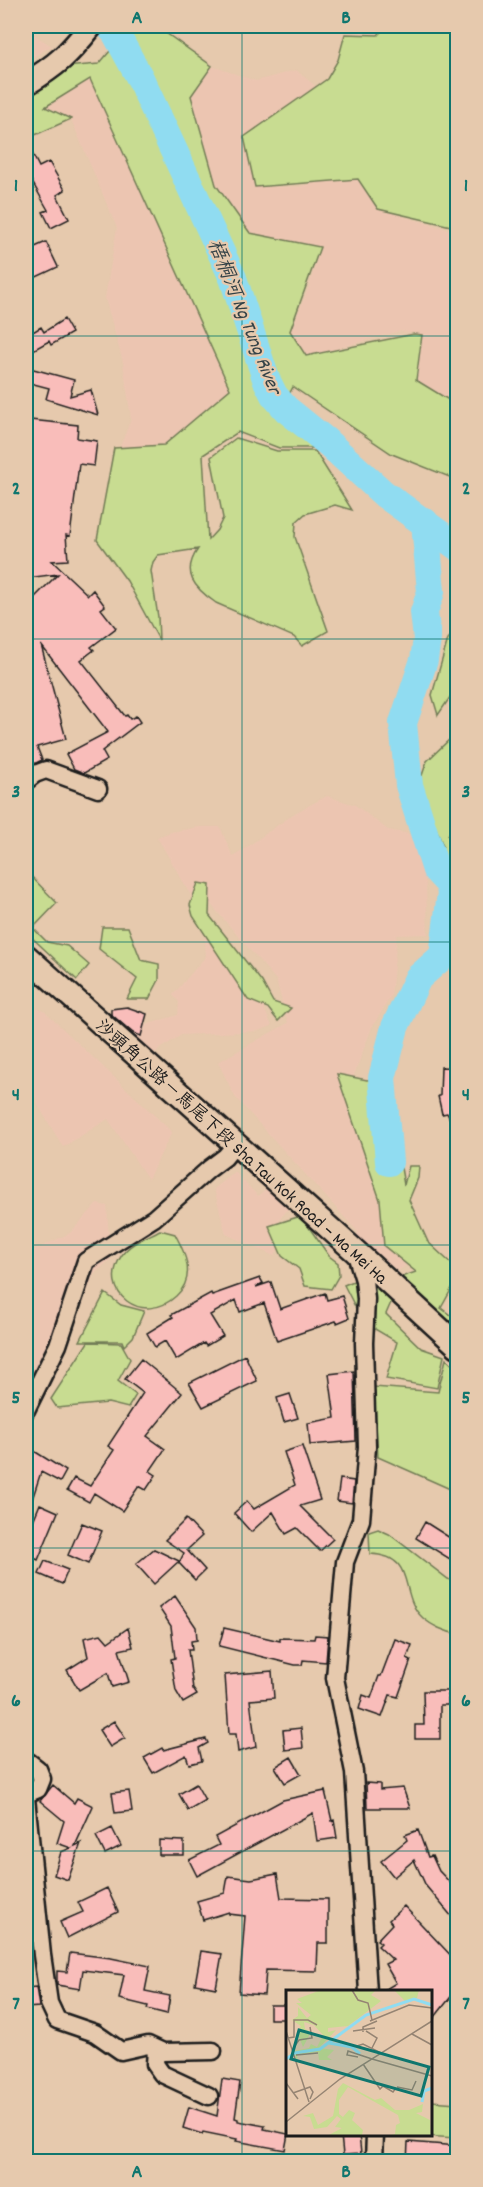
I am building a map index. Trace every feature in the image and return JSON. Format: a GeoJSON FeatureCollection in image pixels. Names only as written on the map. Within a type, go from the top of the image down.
{"type":"FeatureCollection","features":[{"type":"Feature","properties":{"kind":"main road"},"geometry":{"type":"LineString","coordinates":[[26,84],[53,68],[67,56],[91,26]]}},
{"type":"Feature","properties":{"kind":"main road","name":"沙頭角公路－馬尾下段 Sha Tau Kok Road – Ma Mei Ha"},"geometry":{"type":"LineString","coordinates":[[26,956],[458,1346]]}},
{"type":"Feature","properties":{"kind":"street"},"geometry":{"type":"LineString","coordinates":[[26,782],[34,774],[46,770],[99,789]]}},
{"type":"Feature","properties":{"kind":"street"},"geometry":{"type":"LineString","coordinates":[[26,1410],[58,1345],[86,1261],[154,1218],[225,1157],[235,1144]]}},
{"type":"Feature","properties":{"kind":"street"},"geometry":{"type":"LineString","coordinates":[[355,1251],[364,1280],[366,1299],[364,1343],[368,1447],[361,1520],[345,1562],[335,1678],[354,1772],[368,1990]]}},
{"type":"Feature","properties":{"kind":"street"},"geometry":{"type":"LineString","coordinates":[[26,1764],[29,1762],[38,1769],[42,1779],[38,1789],[26,1796],[42,1955],[49,2003],[57,2020],[95,2033],[121,2051],[148,2045],[156,2050],[171,2052],[213,2051]]}},
{"type":"Feature","properties":{"kind":"street"},"geometry":{"type":"LineString","coordinates":[[156,2050],[156,2064],[162,2074],[209,2096]]}},
{"type":"Feature","properties":{"kind":"street"},"geometry":{"type":"LineString","coordinates":[[374,2162],[375,2136]]}},
{"type":"Feature","properties":{"kind":"shaded area"},"geometry":{"type":"Polygon","coordinates":[[[26,30],[52,46],[26,61],[26,30]]]}},
{"type":"Feature","properties":{"kind":"shaded area"},"geometry":{"type":"Polygon","coordinates":[[[203,63],[256,81],[296,70],[319,89],[255,187],[300,187],[321,180],[358,179],[378,209],[450,230],[457,225],[457,402],[452,402],[416,381],[422,335],[400,331],[306,357],[290,331],[309,287],[320,247],[250,233],[216,185],[191,96],[203,63]]]}},
{"type":"Feature","properties":{"kind":"shaded area"},"geometry":{"type":"Polygon","coordinates":[[[90,79],[230,389],[164,445],[119,449],[131,419],[123,362],[105,298],[117,228],[71,119],[44,107],[90,79]]]}},
{"type":"Feature","properties":{"kind":"shaded area"},"geometry":{"type":"Polygon","coordinates":[[[327,796],[355,805],[388,830],[410,834],[425,863],[428,934],[397,935],[391,996],[372,1027],[354,1075],[415,1260],[394,1273],[351,1242],[358,1232],[235,1097],[218,1062],[288,1023],[276,980],[202,894],[192,897],[157,837],[199,827],[220,827],[233,857],[295,813],[327,796]]]}},
{"type":"Feature","properties":{"kind":"shaded area"},"geometry":{"type":"Polygon","coordinates":[[[204,927],[244,964],[272,1026],[258,1031],[181,1035],[150,1056],[126,1031],[178,1015],[179,1002],[173,995],[206,956],[204,927]]]}},
{"type":"Feature","properties":{"kind":"shaded area"},"geometry":{"type":"Polygon","coordinates":[[[26,1004],[44,1011],[172,1132],[148,1179],[108,1119],[63,1147],[39,1107],[33,1090],[26,1088],[26,1004]]]}},
{"type":"Feature","properties":{"kind":"shaded area"},"geometry":{"type":"Polygon","coordinates":[[[235,1172],[258,1196],[275,1180],[296,1199],[279,1220],[289,1233],[274,1256],[226,1234],[214,1189],[235,1172]]]}},
{"type":"Feature","properties":{"kind":"shaded area"},"geometry":{"type":"Polygon","coordinates":[[[97,1204],[107,1206],[110,1260],[94,1274],[71,1333],[30,1392],[26,1389],[26,1254],[70,1233],[97,1204]]]}},
{"type":"Feature","properties":{"kind":"green space"},"geometry":{"type":"Polygon","coordinates":[[[124,26],[156,26],[212,66],[191,96],[216,185],[250,233],[320,247],[290,331],[306,356],[414,334],[422,335],[416,380],[452,402],[457,402],[457,480],[392,454],[293,387],[281,409],[313,448],[279,448],[238,432],[203,455],[208,540],[217,530],[223,518],[211,457],[236,438],[277,451],[315,451],[352,510],[335,505],[305,514],[296,522],[295,537],[328,631],[302,646],[294,637],[216,603],[202,592],[196,586],[190,573],[193,558],[198,549],[158,555],[153,562],[151,571],[159,640],[127,581],[97,540],[114,448],[164,445],[230,389],[90,79],[45,107],[71,119],[26,139],[26,80],[53,68],[99,64],[110,51],[124,26]]]}},
{"type":"Feature","properties":{"kind":"green space"},"geometry":{"type":"Polygon","coordinates":[[[386,26],[457,26],[458,225],[455,227],[378,209],[358,179],[255,187],[244,137],[327,79],[338,60],[345,34],[378,35],[386,26]]]}},
{"type":"Feature","properties":{"kind":"green space"},"geometry":{"type":"Polygon","coordinates":[[[457,629],[457,687],[438,715],[432,695],[448,639],[457,629]]]}},
{"type":"Feature","properties":{"kind":"green space"},"geometry":{"type":"Polygon","coordinates":[[[450,739],[458,744],[457,816],[448,836],[457,851],[456,885],[434,854],[443,846],[419,784],[427,761],[450,739]]]}},
{"type":"Feature","properties":{"kind":"green space"},"geometry":{"type":"Polygon","coordinates":[[[26,871],[57,903],[33,928],[47,942],[67,946],[89,965],[77,980],[26,932],[26,871]]]}},
{"type":"Feature","properties":{"kind":"green space"},"geometry":{"type":"Polygon","coordinates":[[[198,883],[210,885],[209,915],[262,982],[273,1002],[291,1008],[278,1021],[268,1008],[248,1000],[193,916],[190,905],[198,883]]]}},
{"type":"Feature","properties":{"kind":"green space"},"geometry":{"type":"Polygon","coordinates":[[[102,927],[128,927],[141,960],[159,964],[159,980],[149,999],[127,999],[137,979],[99,949],[102,927]]]}},
{"type":"Feature","properties":{"kind":"green space"},"geometry":{"type":"Polygon","coordinates":[[[337,1074],[367,1080],[394,1075],[393,1121],[404,1185],[409,1166],[419,1166],[418,1178],[409,1200],[428,1242],[457,1269],[457,1279],[441,1308],[457,1320],[457,1348],[395,1279],[416,1272],[384,1246],[380,1200],[337,1074]]]}},
{"type":"Feature","properties":{"kind":"green space"},"geometry":{"type":"Polygon","coordinates":[[[301,1216],[329,1256],[338,1263],[339,1275],[331,1289],[305,1286],[299,1269],[282,1256],[269,1226],[301,1216]]]}},
{"type":"Feature","properties":{"kind":"green space"},"geometry":{"type":"Polygon","coordinates":[[[160,1230],[175,1234],[179,1242],[187,1266],[186,1282],[176,1296],[163,1305],[150,1308],[138,1306],[127,1301],[119,1292],[115,1281],[116,1269],[122,1255],[129,1247],[160,1230]]]}},
{"type":"Feature","properties":{"kind":"green space"},"geometry":{"type":"Polygon","coordinates":[[[371,1274],[393,1298],[386,1314],[421,1348],[444,1356],[437,1388],[386,1379],[397,1342],[363,1322],[344,1285],[371,1274]]]}},
{"type":"Feature","properties":{"kind":"green space"},"geometry":{"type":"Polygon","coordinates":[[[105,1293],[121,1305],[144,1311],[133,1337],[124,1346],[122,1341],[80,1341],[105,1293]]]}},
{"type":"Feature","properties":{"kind":"green space"},"geometry":{"type":"Polygon","coordinates":[[[88,1342],[121,1343],[130,1359],[118,1381],[136,1395],[128,1408],[108,1403],[57,1408],[51,1399],[88,1342]]]}},
{"type":"Feature","properties":{"kind":"green space"},"geometry":{"type":"Polygon","coordinates":[[[446,1359],[457,1369],[457,1492],[378,1457],[374,1387],[438,1392],[446,1359]]]}},
{"type":"Feature","properties":{"kind":"green space"},"geometry":{"type":"Polygon","coordinates":[[[378,1529],[389,1534],[457,1584],[457,1634],[439,1628],[423,1618],[415,1609],[401,1569],[385,1556],[370,1554],[369,1532],[378,1529]]]}},
{"type":"Feature","properties":{"kind":"green space"},"geometry":{"type":"Polygon","coordinates":[[[432,2101],[457,2103],[457,2138],[424,2136],[432,2136],[432,2101]]]}},
{"type":"Feature","properties":{"kind":"building"},"geometry":{"type":"Polygon","coordinates":[[[26,141],[39,167],[49,162],[65,190],[57,195],[69,219],[51,228],[43,212],[48,210],[26,171],[26,141]]]}},
{"type":"Feature","properties":{"kind":"building"},"geometry":{"type":"Polygon","coordinates":[[[46,242],[58,267],[30,280],[26,269],[26,251],[46,242]]]}},
{"type":"Feature","properties":{"kind":"building"},"geometry":{"type":"Polygon","coordinates":[[[64,319],[72,333],[51,345],[49,341],[26,354],[26,336],[41,327],[44,332],[64,319]]]}},
{"type":"Feature","properties":{"kind":"building"},"geometry":{"type":"Polygon","coordinates":[[[26,367],[74,380],[70,396],[91,390],[98,415],[46,399],[49,388],[26,382],[26,367]]]}},
{"type":"Feature","properties":{"kind":"building"},"geometry":{"type":"Polygon","coordinates":[[[30,420],[78,425],[77,438],[97,441],[94,466],[79,464],[70,536],[66,535],[68,560],[52,561],[88,595],[93,590],[105,606],[101,609],[116,628],[91,647],[94,650],[81,660],[125,716],[127,715],[130,719],[136,716],[140,722],[102,751],[107,760],[84,773],[74,769],[66,754],[108,732],[41,645],[66,739],[37,747],[42,760],[26,768],[26,602],[30,602],[58,574],[27,578],[26,469],[30,420]]]}},
{"type":"Feature","properties":{"kind":"building"},"geometry":{"type":"Polygon","coordinates":[[[127,1007],[147,1014],[141,1036],[133,1033],[111,1014],[111,1009],[127,1007]]]}},
{"type":"Feature","properties":{"kind":"building"},"geometry":{"type":"Polygon","coordinates":[[[441,1067],[458,1068],[458,1136],[447,1113],[442,1114],[438,1096],[440,1096],[441,1067]]]}},
{"type":"Feature","properties":{"kind":"building"},"geometry":{"type":"Polygon","coordinates":[[[260,1278],[263,1283],[256,1287],[271,1282],[280,1309],[325,1293],[327,1300],[342,1296],[349,1318],[277,1341],[264,1303],[240,1312],[236,1300],[210,1315],[223,1336],[206,1346],[204,1343],[176,1360],[165,1341],[155,1347],[147,1333],[173,1317],[171,1315],[211,1293],[212,1295],[260,1278]]]}},
{"type":"Feature","properties":{"kind":"building"},"geometry":{"type":"Polygon","coordinates":[[[245,1355],[257,1381],[203,1407],[189,1383],[245,1355]]]}},
{"type":"Feature","properties":{"kind":"building"},"geometry":{"type":"Polygon","coordinates":[[[141,1359],[182,1393],[147,1436],[165,1449],[150,1471],[156,1475],[146,1490],[139,1486],[122,1511],[94,1493],[89,1502],[67,1490],[74,1478],[90,1486],[114,1450],[108,1446],[143,1393],[125,1379],[141,1359]]]}},
{"type":"Feature","properties":{"kind":"building"},"geometry":{"type":"Polygon","coordinates":[[[354,1371],[356,1441],[310,1445],[308,1423],[335,1418],[329,1374],[354,1371]]]}},
{"type":"Feature","properties":{"kind":"building"},"geometry":{"type":"Polygon","coordinates":[[[290,1394],[298,1418],[284,1422],[277,1398],[290,1394]]]}},
{"type":"Feature","properties":{"kind":"building"},"geometry":{"type":"Polygon","coordinates":[[[26,1446],[66,1471],[60,1482],[41,1472],[28,1512],[26,1511],[26,1446]]]}},
{"type":"Feature","properties":{"kind":"building"},"geometry":{"type":"Polygon","coordinates":[[[302,1446],[320,1500],[300,1506],[333,1539],[320,1551],[297,1528],[286,1534],[273,1512],[251,1532],[234,1513],[247,1501],[254,1509],[295,1485],[284,1452],[302,1446]]]}},
{"type":"Feature","properties":{"kind":"building"},"geometry":{"type":"Polygon","coordinates":[[[340,1479],[354,1481],[352,1503],[337,1501],[340,1479]]]}},
{"type":"Feature","properties":{"kind":"building"},"geometry":{"type":"Polygon","coordinates":[[[40,1504],[58,1512],[38,1560],[26,1554],[26,1538],[40,1504]]]}},
{"type":"Feature","properties":{"kind":"building"},"geometry":{"type":"Polygon","coordinates":[[[186,1519],[202,1536],[187,1550],[205,1570],[195,1580],[179,1563],[184,1553],[165,1540],[186,1519]]]}},
{"type":"Feature","properties":{"kind":"building"},"geometry":{"type":"Polygon","coordinates":[[[425,1522],[458,1543],[458,1564],[416,1538],[425,1522]]]}},
{"type":"Feature","properties":{"kind":"building"},"geometry":{"type":"Polygon","coordinates":[[[82,1523],[102,1531],[88,1564],[68,1555],[82,1523]]]}},
{"type":"Feature","properties":{"kind":"building"},"geometry":{"type":"Polygon","coordinates":[[[154,1549],[179,1561],[154,1584],[136,1564],[154,1549]]]}},
{"type":"Feature","properties":{"kind":"building"},"geometry":{"type":"Polygon","coordinates":[[[45,1561],[68,1570],[62,1584],[39,1574],[45,1561]]]}},
{"type":"Feature","properties":{"kind":"building"},"geometry":{"type":"Polygon","coordinates":[[[175,1596],[196,1627],[197,1640],[191,1641],[192,1650],[188,1650],[193,1689],[197,1695],[183,1703],[176,1691],[171,1659],[175,1658],[171,1626],[159,1608],[175,1596]]]}},
{"type":"Feature","properties":{"kind":"building"},"geometry":{"type":"Polygon","coordinates":[[[128,1628],[133,1647],[119,1650],[129,1682],[112,1687],[108,1673],[79,1690],[67,1670],[88,1657],[84,1638],[101,1634],[108,1642],[128,1628]]]}},
{"type":"Feature","properties":{"kind":"building"},"geometry":{"type":"Polygon","coordinates":[[[224,1628],[280,1641],[280,1638],[314,1639],[315,1635],[328,1636],[326,1662],[303,1660],[302,1665],[295,1665],[219,1646],[224,1628]]]}},
{"type":"Feature","properties":{"kind":"building"},"geometry":{"type":"Polygon","coordinates":[[[395,1639],[412,1645],[407,1658],[411,1660],[398,1697],[390,1695],[382,1717],[359,1709],[363,1695],[371,1698],[395,1639]]]}},
{"type":"Feature","properties":{"kind":"building"},"geometry":{"type":"Polygon","coordinates":[[[272,1671],[274,1698],[250,1700],[256,1747],[238,1752],[236,1734],[229,1734],[225,1675],[272,1671]]]}},
{"type":"Feature","properties":{"kind":"building"},"geometry":{"type":"Polygon","coordinates":[[[423,1691],[448,1691],[448,1705],[440,1705],[440,1739],[415,1739],[415,1725],[424,1725],[423,1691]]]}},
{"type":"Feature","properties":{"kind":"building"},"geometry":{"type":"Polygon","coordinates":[[[114,1721],[125,1738],[110,1747],[99,1730],[114,1721]]]}},
{"type":"Feature","properties":{"kind":"building"},"geometry":{"type":"Polygon","coordinates":[[[301,1728],[303,1748],[285,1750],[283,1730],[301,1728]]]}},
{"type":"Feature","properties":{"kind":"building"},"geometry":{"type":"Polygon","coordinates":[[[206,1739],[208,1743],[199,1748],[202,1761],[189,1764],[186,1755],[153,1773],[144,1758],[162,1748],[163,1750],[206,1739]]]}},
{"type":"Feature","properties":{"kind":"building"},"geometry":{"type":"Polygon","coordinates":[[[291,1757],[301,1774],[285,1783],[275,1767],[291,1757]]]}},
{"type":"Feature","properties":{"kind":"building"},"geometry":{"type":"Polygon","coordinates":[[[366,1783],[380,1784],[380,1790],[403,1788],[410,1808],[367,1808],[366,1783]]]}},
{"type":"Feature","properties":{"kind":"building"},"geometry":{"type":"Polygon","coordinates":[[[196,1784],[205,1800],[188,1810],[179,1794],[196,1784]]]}},
{"type":"Feature","properties":{"kind":"building"},"geometry":{"type":"Polygon","coordinates":[[[53,1785],[74,1803],[77,1798],[93,1806],[75,1846],[81,1843],[68,1880],[54,1875],[61,1852],[71,1848],[57,1843],[64,1821],[40,1801],[53,1785]]]}},
{"type":"Feature","properties":{"kind":"building"},"geometry":{"type":"Polygon","coordinates":[[[129,1791],[132,1811],[115,1813],[112,1793],[129,1791]]]}},
{"type":"Feature","properties":{"kind":"building"},"geometry":{"type":"Polygon","coordinates":[[[325,1791],[337,1838],[317,1841],[313,1813],[197,1876],[189,1860],[219,1845],[215,1837],[283,1800],[325,1791]]]}},
{"type":"Feature","properties":{"kind":"building"},"geometry":{"type":"Polygon","coordinates":[[[112,1828],[121,1846],[105,1854],[96,1836],[112,1828]]]}},
{"type":"Feature","properties":{"kind":"building"},"geometry":{"type":"Polygon","coordinates":[[[418,1830],[428,1857],[432,1856],[439,1871],[458,1891],[458,1924],[426,1886],[414,1860],[394,1877],[381,1861],[407,1840],[405,1835],[418,1830]]]}},
{"type":"Feature","properties":{"kind":"building"},"geometry":{"type":"Polygon","coordinates":[[[159,1840],[184,1841],[184,1855],[159,1855],[159,1840]]]}},
{"type":"Feature","properties":{"kind":"building"},"geometry":{"type":"Polygon","coordinates":[[[277,1874],[281,1898],[328,1899],[328,1943],[318,1943],[317,1971],[266,1970],[264,1995],[239,1993],[245,1916],[229,1914],[229,1912],[203,1920],[197,1901],[225,1893],[228,1876],[251,1879],[277,1874]]]}},
{"type":"Feature","properties":{"kind":"building"},"geometry":{"type":"Polygon","coordinates":[[[107,1888],[118,1912],[67,1938],[60,1922],[83,1912],[78,1902],[107,1888]]]}},
{"type":"Feature","properties":{"kind":"building"},"geometry":{"type":"Polygon","coordinates":[[[404,1906],[458,1963],[458,1988],[432,2020],[432,1990],[384,1990],[396,1983],[385,1964],[393,1960],[378,1946],[381,1943],[377,1940],[392,1924],[389,1920],[404,1906]]]}},
{"type":"Feature","properties":{"kind":"building"},"geometry":{"type":"Polygon","coordinates":[[[201,1951],[222,1954],[216,1988],[195,1984],[201,1951]]]}},
{"type":"Feature","properties":{"kind":"building"},"geometry":{"type":"Polygon","coordinates":[[[70,1953],[150,1966],[145,1991],[170,1996],[167,2014],[147,2009],[148,2006],[119,1999],[124,1975],[83,1970],[80,1989],[57,1985],[57,1971],[67,1972],[70,1953]]]}},
{"type":"Feature","properties":{"kind":"building"},"geometry":{"type":"Polygon","coordinates":[[[36,1987],[39,2007],[26,2008],[26,1988],[36,1987]]]}},
{"type":"Feature","properties":{"kind":"building"},"geometry":{"type":"Polygon","coordinates":[[[270,2005],[286,2005],[286,2019],[270,2019],[270,2005]]]}},
{"type":"Feature","properties":{"kind":"building"},"geometry":{"type":"Polygon","coordinates":[[[222,2079],[240,2082],[235,2118],[238,2121],[265,2126],[264,2129],[286,2134],[285,2150],[203,2132],[202,2134],[183,2128],[189,2107],[217,2116],[222,2079]]]}},
{"type":"Feature","properties":{"kind":"building"},"geometry":{"type":"Polygon","coordinates":[[[341,2136],[359,2136],[361,2154],[343,2155],[341,2136]]]}},
{"type":"Feature","properties":{"kind":"building"},"geometry":{"type":"Polygon","coordinates":[[[408,2142],[458,2146],[458,2162],[425,2160],[424,2162],[407,2162],[408,2142]]]}},
{"type":"Feature","properties":{"kind":"waterway","name":"梧桐河 Ng Tung River"},"geometry":{"type":"LineString","coordinates":[[109,26],[115,32],[140,78],[233,278],[266,379],[274,395],[286,409],[327,442],[384,494],[458,547]]}},
{"type":"Feature","properties":{"kind":"waterway"},"geometry":{"type":"LineString","coordinates":[[389,1162],[382,1078],[395,1027],[418,978],[443,956],[451,893],[449,884],[436,870],[409,785],[403,723],[424,660],[427,639],[424,612],[431,592],[425,522]]}}]}
